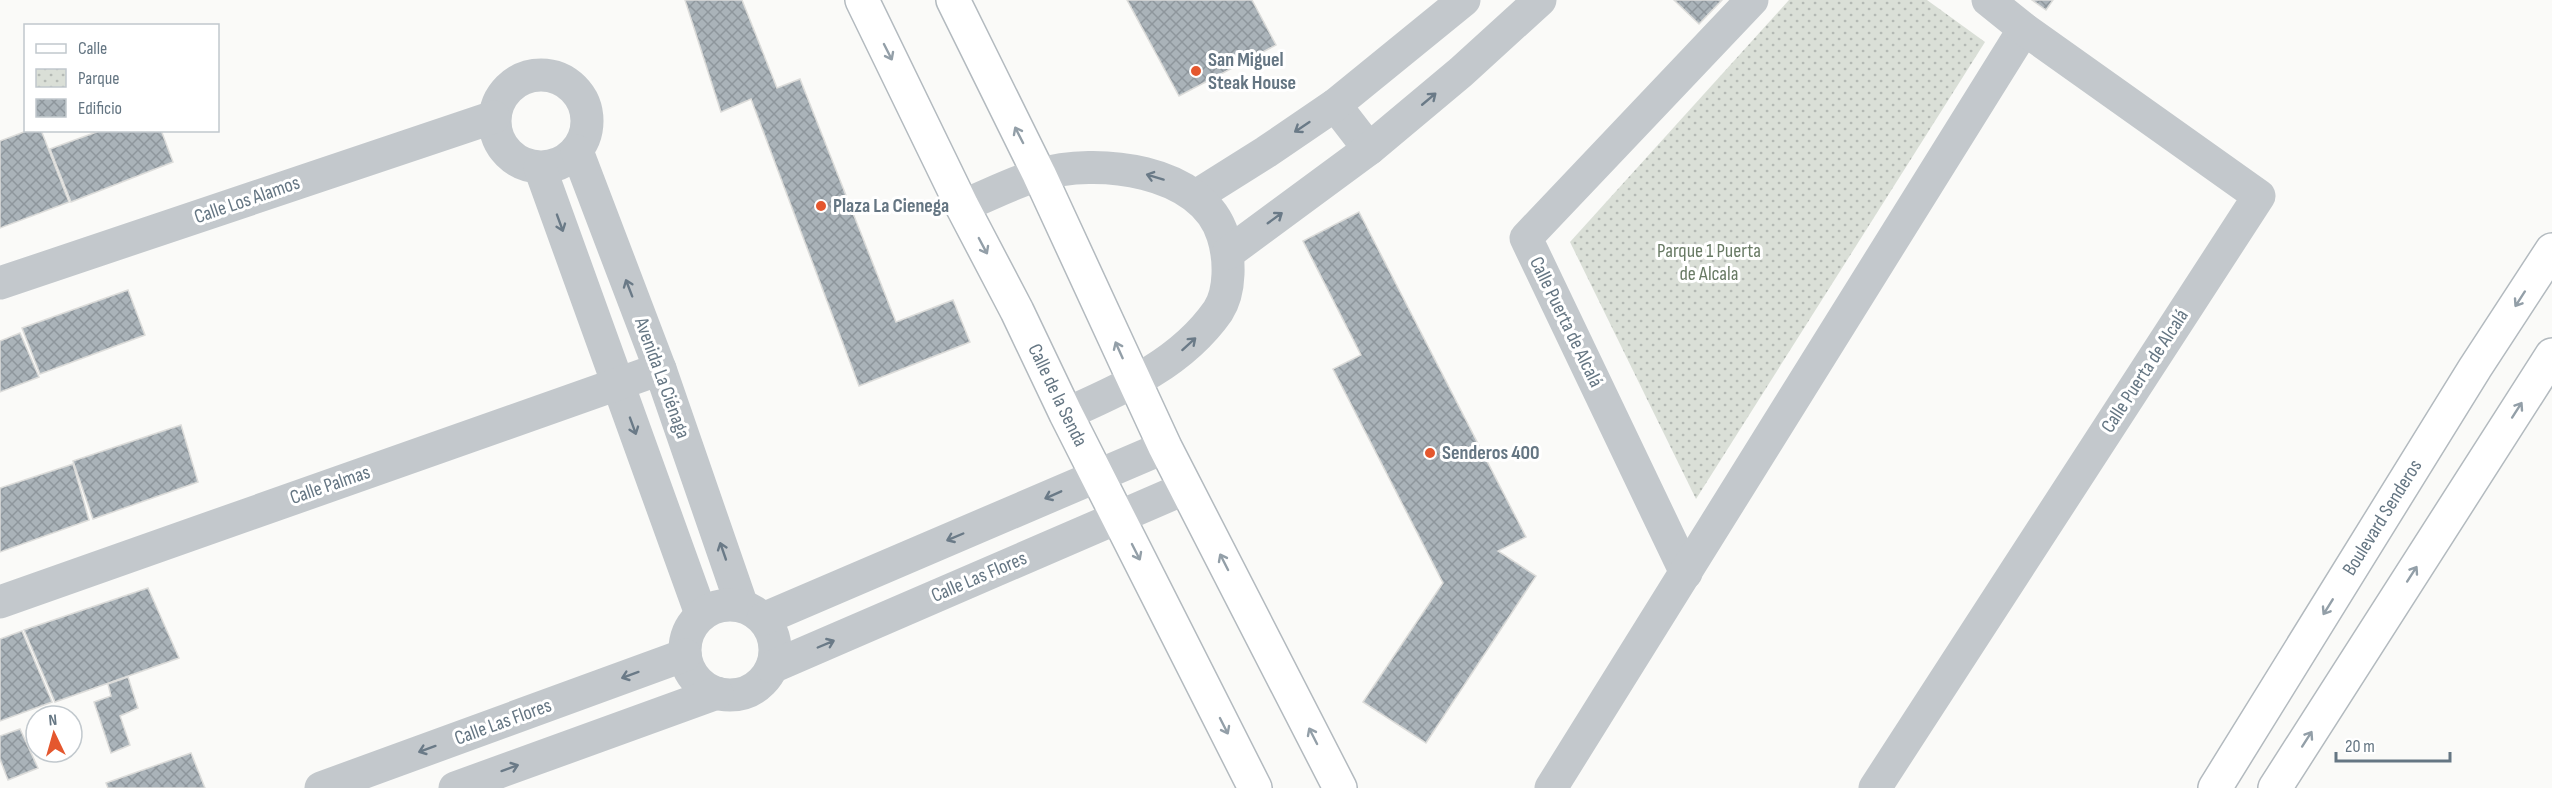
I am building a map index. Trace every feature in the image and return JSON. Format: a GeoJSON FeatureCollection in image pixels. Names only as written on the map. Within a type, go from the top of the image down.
{"type":"FeatureCollection","features":[{"type":"Feature","properties":{"kind":"main road","name":"Calle de la Senda"},"geometry":{"type":"LineString","coordinates":[[862,0],[962,206],[1017,310],[1066,414],[1256,788]]}},
{"type":"Feature","properties":{"kind":"main road"},"geometry":{"type":"LineString","coordinates":[[953,0],[1039,174],[1134,384],[1185,488],[1340,788]]}},
{"type":"Feature","properties":{"kind":"main road","name":"Boulevard Senderos"},"geometry":{"type":"LineString","coordinates":[[2215,788],[2469,378],[2552,250]]}},
{"type":"Feature","properties":{"kind":"main road"},"geometry":{"type":"LineString","coordinates":[[2240,749],[2279,783],[2552,355]]}},
{"type":"Feature","properties":{"kind":"street"},"geometry":{"type":"LineString","coordinates":[[1196,196],[1335,105],[1464,0]]}},
{"type":"Feature","properties":{"kind":"street"},"geometry":{"type":"LineString","coordinates":[[1228,253],[1369,149],[1461,72],[1540,0]]}},
{"type":"Feature","properties":{"kind":"street","name":"Calle Puerta de Alcalá"},"geometry":{"type":"LineString","coordinates":[[1686,573],[1526,238],[1752,0]]}},
{"type":"Feature","properties":{"kind":"street","name":"Calle Puerta de Alcalá"},"geometry":{"type":"LineString","coordinates":[[1875,788],[2259,195],[2024,29],[1988,0]]}},
{"type":"Feature","properties":{"kind":"street"},"geometry":{"type":"LineString","coordinates":[[1551,788],[2024,29]]}},
{"type":"Feature","properties":{"kind":"street"},"geometry":{"type":"LineString","coordinates":[[542,75],[559,78],[573,87],[583,102],[588,118],[586,136],[577,151],[560,161],[540,168],[522,164],[506,153],[496,136],[494,117],[499,101],[509,86],[524,77],[542,75]]}},
{"type":"Feature","properties":{"kind":"street"},"geometry":{"type":"LineString","coordinates":[[1335,105],[1369,149]]}},
{"type":"Feature","properties":{"kind":"street","name":"Calle Los Alamos"},"geometry":{"type":"LineString","coordinates":[[0,283],[494,117]]}},
{"type":"Feature","properties":{"kind":"street","name":"Avenida La Ciénaga"},"geometry":{"type":"LineString","coordinates":[[577,151],[753,612]]}},
{"type":"Feature","properties":{"kind":"street"},"geometry":{"type":"LineString","coordinates":[[540,168],[701,614]]}},
{"type":"Feature","properties":{"kind":"street"},"geometry":{"type":"LineString","coordinates":[[962,206],[1039,174],[1088,168],[1118,169],[1156,176],[1196,196],[1219,223],[1228,253],[1226,288],[1219,309],[1190,344],[1134,384],[1066,414]]}},
{"type":"Feature","properties":{"kind":"street","name":"Calle Palmas"},"geometry":{"type":"LineString","coordinates":[[0,602],[660,369]]}},
{"type":"Feature","properties":{"kind":"street"},"geometry":{"type":"LineString","coordinates":[[753,612],[1165,447]]}},
{"type":"Feature","properties":{"kind":"street","name":"Calle Las Flores"},"geometry":{"type":"LineString","coordinates":[[772,667],[1185,488]]}},
{"type":"Feature","properties":{"kind":"street"},"geometry":{"type":"LineString","coordinates":[[728,604],[753,612],[772,632],[775,649],[772,667],[766,678],[743,694],[717,693],[705,688],[688,668],[685,655],[685,640],[691,626],[701,614],[728,604]]}},
{"type":"Feature","properties":{"kind":"street","name":"Calle Las Flores"},"geometry":{"type":"LineString","coordinates":[[321,788],[685,655]]}},
{"type":"Feature","properties":{"kind":"street"},"geometry":{"type":"LineString","coordinates":[[455,788],[717,693]]}},
{"type":"Feature","properties":{"kind":"green space","name":"Parque 1 Puerta de Alcala"},"geometry":{"type":"Polygon","coordinates":[[[1789,0],[1927,0],[1985,42],[1696,499],[1570,242],[1789,0]]]}},
{"type":"Feature","properties":{"kind":"building","name":"Plaza La Cienega"},"geometry":{"type":"Polygon","coordinates":[[[685,0],[742,0],[777,88],[800,79],[896,322],[953,300],[970,342],[859,386],[751,99],[721,112],[685,0]]]}},
{"type":"Feature","properties":{"kind":"building","name":"San Miguel Steak House"},"geometry":{"type":"Polygon","coordinates":[[[1127,0],[1252,0],[1276,45],[1179,96],[1127,0]]]}},
{"type":"Feature","properties":{"kind":"building"},"geometry":{"type":"Polygon","coordinates":[[[1674,0],[1722,0],[1699,24],[1674,0]]]}},
{"type":"Feature","properties":{"kind":"building"},"geometry":{"type":"Polygon","coordinates":[[[2032,0],[2053,0],[2046,10],[2032,0]]]}},
{"type":"Feature","properties":{"kind":"building"},"geometry":{"type":"Polygon","coordinates":[[[24,132],[42,132],[69,202],[0,228],[0,141],[24,132]]]}},
{"type":"Feature","properties":{"kind":"building"},"geometry":{"type":"Polygon","coordinates":[[[97,132],[162,132],[173,162],[71,202],[50,149],[97,132]]]}},
{"type":"Feature","properties":{"kind":"building","name":"Senderos 400"},"geometry":{"type":"Polygon","coordinates":[[[1359,212],[1526,537],[1498,551],[1536,576],[1426,743],[1363,702],[1443,583],[1333,369],[1361,355],[1303,241],[1359,212]]]}},
{"type":"Feature","properties":{"kind":"building"},"geometry":{"type":"Polygon","coordinates":[[[128,290],[145,335],[40,374],[22,328],[128,290]]]}},
{"type":"Feature","properties":{"kind":"building"},"geometry":{"type":"Polygon","coordinates":[[[20,333],[39,377],[0,392],[0,341],[20,333]]]}},
{"type":"Feature","properties":{"kind":"building"},"geometry":{"type":"Polygon","coordinates":[[[181,425],[198,482],[93,519],[73,461],[181,425]]]}},
{"type":"Feature","properties":{"kind":"building"},"geometry":{"type":"Polygon","coordinates":[[[73,464],[89,520],[0,552],[0,488],[73,464]]]}},
{"type":"Feature","properties":{"kind":"building"},"geometry":{"type":"Polygon","coordinates":[[[148,588],[179,658],[55,702],[24,630],[148,588]]]}},
{"type":"Feature","properties":{"kind":"building"},"geometry":{"type":"Polygon","coordinates":[[[22,631],[52,702],[24,704],[24,712],[0,721],[0,639],[22,631]]]}},
{"type":"Feature","properties":{"kind":"building"},"geometry":{"type":"Polygon","coordinates":[[[128,677],[138,708],[120,716],[130,745],[111,753],[94,702],[111,696],[108,684],[128,677]]]}},
{"type":"Feature","properties":{"kind":"building"},"geometry":{"type":"Polygon","coordinates":[[[20,729],[24,738],[24,764],[36,764],[38,768],[8,780],[0,759],[0,736],[20,729]]]}},
{"type":"Feature","properties":{"kind":"building"},"geometry":{"type":"Polygon","coordinates":[[[191,753],[205,788],[108,788],[106,783],[191,753]]]}},
{"type":"Feature","properties":{"kind":"place","name":"San Miguel Steak House"},"geometry":{"type":"Point","coordinates":[1196,71]}},
{"type":"Feature","properties":{"kind":"place","name":"Plaza La Cienega"},"geometry":{"type":"Point","coordinates":[821,206]}},
{"type":"Feature","properties":{"kind":"place","name":"Senderos 400"},"geometry":{"type":"Point","coordinates":[1430,453]}}]}
